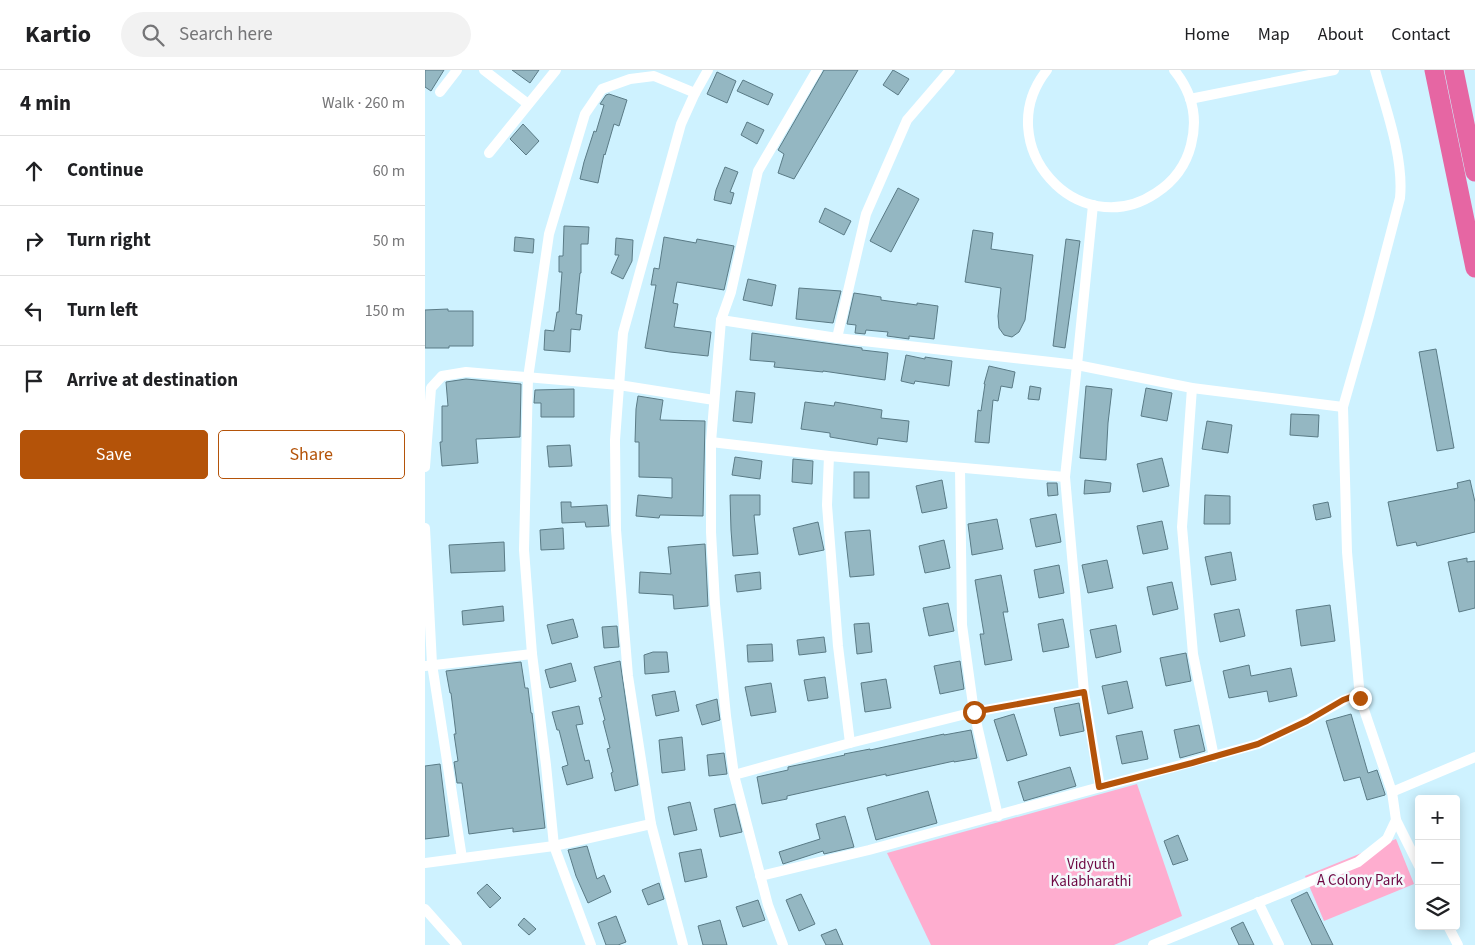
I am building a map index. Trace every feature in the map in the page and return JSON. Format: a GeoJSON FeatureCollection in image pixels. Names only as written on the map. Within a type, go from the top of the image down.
{"type":"FeatureCollection","features":[{"type":"Feature","properties":{"kind":"highway"},"geometry":{"type":"LineString","coordinates":[[1434,70],[1475,268]]}},
{"type":"Feature","properties":{"kind":"highway"},"geometry":{"type":"LineString","coordinates":[[1454,70],[1475,172]]}},
{"type":"Feature","properties":{"kind":"street"},"geometry":{"type":"LineString","coordinates":[[440,92],[457,70]]}},
{"type":"Feature","properties":{"kind":"street"},"geometry":{"type":"LineString","coordinates":[[484,70],[528,104]]}},
{"type":"Feature","properties":{"kind":"street"},"geometry":{"type":"LineString","coordinates":[[489,153],[556,70]]}},
{"type":"Feature","properties":{"kind":"street"},"geometry":{"type":"LineString","coordinates":[[683,945],[651,824],[628,676],[616,530],[615,440],[623,333],[681,124],[708,70]]}},
{"type":"Feature","properties":{"kind":"street"},"geometry":{"type":"LineString","coordinates":[[783,945],[768,905],[734,774],[726,716],[715,604],[711,532],[711,442],[721,320],[731,292],[757,171],[817,70]]}},
{"type":"Feature","properties":{"kind":"street"},"geometry":{"type":"LineString","coordinates":[[837,338],[866,214],[907,120],[950,70]]}},
{"type":"Feature","properties":{"kind":"street"},"geometry":{"type":"LineString","coordinates":[[1047,70],[1036,87],[1029,111],[1028,123],[1031,148],[1036,160],[1050,180],[1069,196],[1093,205],[1117,207],[1142,201],[1163,189],[1180,171],[1191,148],[1194,124],[1190,99],[1186,87],[1175,70]]}},
{"type":"Feature","properties":{"kind":"street"},"geometry":{"type":"LineString","coordinates":[[1190,99],[1334,70]]}},
{"type":"Feature","properties":{"kind":"street"},"geometry":{"type":"LineString","coordinates":[[1375,70],[1395,141],[1401,191],[1343,408],[1347,552],[1360,698],[1392,792],[1396,820],[1415,858]]}},
{"type":"Feature","properties":{"kind":"street"},"geometry":{"type":"LineString","coordinates":[[591,945],[554,846],[532,654],[524,550],[527,378],[549,234],[585,114],[602,89],[630,79],[654,76],[695,93]]}},
{"type":"Feature","properties":{"kind":"street"},"geometry":{"type":"LineString","coordinates":[[1093,205],[1065,477],[1084,692],[1099,787]]}},
{"type":"Feature","properties":{"kind":"street"},"geometry":{"type":"LineString","coordinates":[[721,320],[837,338],[1077,365],[1192,388],[1343,408]]}},
{"type":"Feature","properties":{"kind":"street"},"geometry":{"type":"LineString","coordinates":[[425,467],[431,388],[441,376],[466,372],[619,385],[714,400]]}},
{"type":"Feature","properties":{"kind":"street"},"geometry":{"type":"LineString","coordinates":[[1192,388],[1182,527],[1193,654],[1215,757]]}},
{"type":"Feature","properties":{"kind":"street"},"geometry":{"type":"LineString","coordinates":[[711,442],[829,456],[1065,477]]}},
{"type":"Feature","properties":{"kind":"street"},"geometry":{"type":"LineString","coordinates":[[829,456],[827,505],[838,646],[850,743]]}},
{"type":"Feature","properties":{"kind":"street"},"geometry":{"type":"LineString","coordinates":[[960,468],[962,625],[974,712],[998,816]]}},
{"type":"Feature","properties":{"kind":"street"},"geometry":{"type":"LineString","coordinates":[[425,528],[429,665],[462,858]]}},
{"type":"Feature","properties":{"kind":"street"},"geometry":{"type":"LineString","coordinates":[[429,665],[532,654]]}},
{"type":"Feature","properties":{"kind":"street"},"geometry":{"type":"LineString","coordinates":[[734,774],[974,712],[1084,692]]}},
{"type":"Feature","properties":{"kind":"street"},"geometry":{"type":"LineString","coordinates":[[760,876],[869,850],[1215,757],[1258,744],[1307,721],[1343,700],[1351,697],[1360,698]]}},
{"type":"Feature","properties":{"kind":"street"},"geometry":{"type":"LineString","coordinates":[[1392,792],[1475,757]]}},
{"type":"Feature","properties":{"kind":"street"},"geometry":{"type":"LineString","coordinates":[[1156,945],[1358,862],[1387,839],[1396,820]]}},
{"type":"Feature","properties":{"kind":"street"},"geometry":{"type":"LineString","coordinates":[[425,863],[554,846],[651,824]]}},
{"type":"Feature","properties":{"kind":"street"},"geometry":{"type":"LineString","coordinates":[[1258,902],[1279,945]]}},
{"type":"Feature","properties":{"kind":"street"},"geometry":{"type":"LineString","coordinates":[[425,909],[453,941],[441,945]]}},
{"type":"Feature","properties":{"kind":"street"},"geometry":{"type":"LineString","coordinates":[[1450,930],[1458,945]]}},
{"type":"Feature","properties":{"kind":"green space","name":"Vidyuth Kalabharathi"},"geometry":{"type":"Polygon","coordinates":[[[1137,784],[1182,916],[1114,945],[931,945],[887,853],[1137,784]]]}},
{"type":"Feature","properties":{"kind":"green space","name":"A Colony Park"},"geometry":{"type":"Polygon","coordinates":[[[1396,839],[1414,884],[1324,921],[1305,876],[1396,839]]]}},
{"type":"Feature","properties":{"kind":"building"},"geometry":{"type":"Polygon","coordinates":[[[425,70],[444,70],[431,91],[425,87],[425,70]]]}},
{"type":"Feature","properties":{"kind":"building"},"geometry":{"type":"Polygon","coordinates":[[[512,70],[539,70],[530,83],[512,70]]]}},
{"type":"Feature","properties":{"kind":"building"},"geometry":{"type":"Polygon","coordinates":[[[824,70],[858,70],[794,179],[778,173],[784,154],[778,150],[824,70]]]}},
{"type":"Feature","properties":{"kind":"building"},"geometry":{"type":"Polygon","coordinates":[[[893,70],[909,79],[898,95],[883,85],[893,70]]]}},
{"type":"Feature","properties":{"kind":"building"},"geometry":{"type":"Polygon","coordinates":[[[717,72],[736,81],[727,103],[707,94],[717,72]]]}},
{"type":"Feature","properties":{"kind":"building"},"geometry":{"type":"Polygon","coordinates":[[[743,80],[773,94],[768,105],[737,91],[743,80]]]}},
{"type":"Feature","properties":{"kind":"building"},"geometry":{"type":"Polygon","coordinates":[[[609,94],[627,100],[619,126],[614,124],[604,154],[598,183],[580,179],[604,105],[600,104],[606,95],[609,94]]]}},
{"type":"Feature","properties":{"kind":"building"},"geometry":{"type":"Polygon","coordinates":[[[747,122],[764,130],[757,144],[741,135],[747,122]]]}},
{"type":"Feature","properties":{"kind":"building"},"geometry":{"type":"Polygon","coordinates":[[[523,124],[539,141],[526,155],[510,139],[523,124]]]}},
{"type":"Feature","properties":{"kind":"building"},"geometry":{"type":"Polygon","coordinates":[[[725,167],[738,172],[730,192],[734,193],[731,204],[714,200],[725,167]]]}},
{"type":"Feature","properties":{"kind":"building"},"geometry":{"type":"Polygon","coordinates":[[[898,188],[919,199],[891,252],[870,241],[898,188]]]}},
{"type":"Feature","properties":{"kind":"building"},"geometry":{"type":"Polygon","coordinates":[[[825,208],[851,221],[844,235],[819,222],[825,208]]]}},
{"type":"Feature","properties":{"kind":"building"},"geometry":{"type":"Polygon","coordinates":[[[564,226],[589,227],[588,244],[581,244],[581,273],[576,314],[582,315],[580,330],[571,329],[570,352],[544,350],[545,330],[554,331],[557,312],[559,312],[562,272],[559,272],[559,256],[563,256],[564,226]]]}},
{"type":"Feature","properties":{"kind":"building"},"geometry":{"type":"Polygon","coordinates":[[[973,230],[993,233],[991,249],[1033,255],[1025,320],[1019,332],[1012,337],[1004,335],[999,328],[998,316],[1001,288],[965,282],[973,230]]]}},
{"type":"Feature","properties":{"kind":"building"},"geometry":{"type":"Polygon","coordinates":[[[515,237],[534,239],[533,253],[514,251],[515,237]]]}},
{"type":"Feature","properties":{"kind":"building"},"geometry":{"type":"Polygon","coordinates":[[[664,237],[696,243],[697,239],[734,246],[724,290],[677,282],[673,303],[678,304],[674,327],[711,332],[708,356],[645,348],[656,285],[651,285],[654,268],[659,269],[664,237]]]}},
{"type":"Feature","properties":{"kind":"building"},"geometry":{"type":"Polygon","coordinates":[[[616,238],[633,240],[632,261],[623,279],[611,273],[619,255],[615,255],[616,238]]]}},
{"type":"Feature","properties":{"kind":"building"},"geometry":{"type":"Polygon","coordinates":[[[1066,239],[1080,241],[1065,348],[1053,346],[1066,239]]]}},
{"type":"Feature","properties":{"kind":"building"},"geometry":{"type":"Polygon","coordinates":[[[748,279],[776,285],[772,306],[743,300],[748,279]]]}},
{"type":"Feature","properties":{"kind":"building"},"geometry":{"type":"Polygon","coordinates":[[[799,288],[841,291],[833,323],[796,319],[799,288]]]}},
{"type":"Feature","properties":{"kind":"building"},"geometry":{"type":"Polygon","coordinates":[[[854,293],[881,297],[881,300],[938,306],[934,339],[909,336],[909,339],[887,336],[888,332],[866,330],[865,334],[855,333],[856,325],[847,324],[854,293]]]}},
{"type":"Feature","properties":{"kind":"building"},"geometry":{"type":"Polygon","coordinates":[[[448,309],[448,311],[473,311],[473,346],[425,348],[425,310],[448,309]]]}},
{"type":"Feature","properties":{"kind":"building"},"geometry":{"type":"Polygon","coordinates":[[[752,333],[888,353],[885,380],[823,371],[774,367],[775,362],[750,360],[752,333]]]}},
{"type":"Feature","properties":{"kind":"building"},"geometry":{"type":"Polygon","coordinates":[[[1436,349],[1454,448],[1437,451],[1419,352],[1436,349]]]}},
{"type":"Feature","properties":{"kind":"building"},"geometry":{"type":"Polygon","coordinates":[[[906,355],[925,359],[925,357],[952,361],[949,386],[915,381],[914,384],[901,381],[906,355]]]}},
{"type":"Feature","properties":{"kind":"building"},"geometry":{"type":"Polygon","coordinates":[[[989,366],[1015,372],[1012,388],[1001,386],[998,401],[993,400],[989,443],[975,442],[978,410],[981,411],[984,384],[989,366]]]}},
{"type":"Feature","properties":{"kind":"building"},"geometry":{"type":"Polygon","coordinates":[[[466,379],[521,384],[520,437],[476,439],[478,463],[442,466],[440,442],[442,442],[442,406],[448,406],[446,382],[466,379]]]}},
{"type":"Feature","properties":{"kind":"building"},"geometry":{"type":"Polygon","coordinates":[[[1030,386],[1041,388],[1039,400],[1028,399],[1030,386]]]}},
{"type":"Feature","properties":{"kind":"building"},"geometry":{"type":"Polygon","coordinates":[[[1086,386],[1112,389],[1106,460],[1080,458],[1086,386]]]}},
{"type":"Feature","properties":{"kind":"building"},"geometry":{"type":"Polygon","coordinates":[[[1146,388],[1172,393],[1167,421],[1141,416],[1146,388]]]}},
{"type":"Feature","properties":{"kind":"building"},"geometry":{"type":"Polygon","coordinates":[[[574,389],[574,417],[541,417],[541,403],[534,403],[535,390],[574,389]]]}},
{"type":"Feature","properties":{"kind":"building"},"geometry":{"type":"Polygon","coordinates":[[[736,391],[755,393],[752,423],[733,421],[736,391]]]}},
{"type":"Feature","properties":{"kind":"building"},"geometry":{"type":"Polygon","coordinates":[[[638,396],[663,400],[660,420],[705,421],[703,516],[660,515],[659,518],[636,516],[638,495],[672,498],[672,478],[639,477],[639,442],[635,442],[638,396]]]}},
{"type":"Feature","properties":{"kind":"building"},"geometry":{"type":"Polygon","coordinates":[[[805,402],[834,406],[835,402],[882,410],[881,418],[909,421],[907,442],[878,438],[877,445],[830,437],[830,433],[801,429],[805,402]]]}},
{"type":"Feature","properties":{"kind":"building"},"geometry":{"type":"Polygon","coordinates":[[[1291,414],[1319,415],[1318,437],[1290,435],[1291,414]]]}},
{"type":"Feature","properties":{"kind":"building"},"geometry":{"type":"Polygon","coordinates":[[[1207,421],[1232,425],[1228,453],[1202,449],[1207,421]]]}},
{"type":"Feature","properties":{"kind":"building"},"geometry":{"type":"Polygon","coordinates":[[[570,445],[572,466],[549,467],[547,446],[570,445]]]}},
{"type":"Feature","properties":{"kind":"building"},"geometry":{"type":"Polygon","coordinates":[[[735,457],[762,461],[760,479],[732,475],[735,457]]]}},
{"type":"Feature","properties":{"kind":"building"},"geometry":{"type":"Polygon","coordinates":[[[1162,458],[1169,486],[1143,492],[1137,464],[1162,458]]]}},
{"type":"Feature","properties":{"kind":"building"},"geometry":{"type":"Polygon","coordinates":[[[793,459],[813,461],[812,484],[792,482],[793,459]]]}},
{"type":"Feature","properties":{"kind":"building"},"geometry":{"type":"Polygon","coordinates":[[[854,472],[869,472],[869,498],[854,498],[854,472]]]}},
{"type":"Feature","properties":{"kind":"building"},"geometry":{"type":"Polygon","coordinates":[[[942,480],[947,508],[922,513],[916,486],[942,480]]]}},
{"type":"Feature","properties":{"kind":"building"},"geometry":{"type":"Polygon","coordinates":[[[1085,480],[1111,483],[1110,492],[1084,494],[1085,480]]]}},
{"type":"Feature","properties":{"kind":"building"},"geometry":{"type":"Polygon","coordinates":[[[1470,480],[1475,502],[1475,532],[1417,546],[1416,542],[1397,546],[1388,502],[1458,488],[1457,483],[1470,480]]]}},
{"type":"Feature","properties":{"kind":"building"},"geometry":{"type":"Polygon","coordinates":[[[1047,483],[1057,483],[1058,495],[1048,496],[1047,483]]]}},
{"type":"Feature","properties":{"kind":"building"},"geometry":{"type":"Polygon","coordinates":[[[730,495],[760,495],[760,515],[754,515],[758,554],[733,556],[730,495]]]}},
{"type":"Feature","properties":{"kind":"building"},"geometry":{"type":"Polygon","coordinates":[[[1205,495],[1230,496],[1230,524],[1204,524],[1205,495]]]}},
{"type":"Feature","properties":{"kind":"building"},"geometry":{"type":"Polygon","coordinates":[[[561,502],[571,502],[571,507],[607,505],[609,526],[586,527],[585,522],[562,523],[561,502]]]}},
{"type":"Feature","properties":{"kind":"building"},"geometry":{"type":"Polygon","coordinates":[[[1328,502],[1331,517],[1316,520],[1313,505],[1328,502]]]}},
{"type":"Feature","properties":{"kind":"building"},"geometry":{"type":"Polygon","coordinates":[[[1056,514],[1061,542],[1036,547],[1030,519],[1056,514]]]}},
{"type":"Feature","properties":{"kind":"building"},"geometry":{"type":"Polygon","coordinates":[[[997,519],[1003,549],[972,555],[968,524],[997,519]]]}},
{"type":"Feature","properties":{"kind":"building"},"geometry":{"type":"Polygon","coordinates":[[[1162,521],[1168,549],[1143,554],[1137,526],[1162,521]]]}},
{"type":"Feature","properties":{"kind":"building"},"geometry":{"type":"Polygon","coordinates":[[[818,522],[824,550],[799,555],[793,528],[818,522]]]}},
{"type":"Feature","properties":{"kind":"building"},"geometry":{"type":"Polygon","coordinates":[[[563,528],[564,549],[541,550],[540,530],[563,528]]]}},
{"type":"Feature","properties":{"kind":"building"},"geometry":{"type":"Polygon","coordinates":[[[870,530],[874,575],[850,577],[845,532],[870,530]]]}},
{"type":"Feature","properties":{"kind":"building"},"geometry":{"type":"Polygon","coordinates":[[[944,540],[950,568],[925,573],[919,546],[944,540]]]}},
{"type":"Feature","properties":{"kind":"building"},"geometry":{"type":"Polygon","coordinates":[[[504,542],[505,571],[451,573],[449,545],[504,542]]]}},
{"type":"Feature","properties":{"kind":"building"},"geometry":{"type":"Polygon","coordinates":[[[705,544],[708,606],[674,609],[673,595],[639,593],[640,572],[671,574],[668,547],[705,544]]]}},
{"type":"Feature","properties":{"kind":"building"},"geometry":{"type":"Polygon","coordinates":[[[1231,552],[1236,580],[1211,585],[1205,557],[1231,552]]]}},
{"type":"Feature","properties":{"kind":"building"},"geometry":{"type":"Polygon","coordinates":[[[1467,558],[1467,562],[1475,561],[1475,608],[1459,612],[1448,562],[1467,558]]]}},
{"type":"Feature","properties":{"kind":"building"},"geometry":{"type":"Polygon","coordinates":[[[1107,560],[1113,588],[1088,593],[1082,565],[1107,560]]]}},
{"type":"Feature","properties":{"kind":"building"},"geometry":{"type":"Polygon","coordinates":[[[1059,565],[1064,593],[1039,598],[1034,570],[1059,565]]]}},
{"type":"Feature","properties":{"kind":"building"},"geometry":{"type":"Polygon","coordinates":[[[760,572],[761,589],[737,592],[735,575],[760,572]]]}},
{"type":"Feature","properties":{"kind":"building"},"geometry":{"type":"Polygon","coordinates":[[[1001,575],[1008,612],[1003,612],[1012,660],[985,665],[980,634],[984,634],[975,580],[1001,575]]]}},
{"type":"Feature","properties":{"kind":"building"},"geometry":{"type":"Polygon","coordinates":[[[1172,582],[1178,609],[1153,615],[1147,587],[1172,582]]]}},
{"type":"Feature","properties":{"kind":"building"},"geometry":{"type":"Polygon","coordinates":[[[948,603],[954,631],[929,636],[923,608],[948,603]]]}},
{"type":"Feature","properties":{"kind":"building"},"geometry":{"type":"Polygon","coordinates":[[[1330,605],[1335,641],[1301,646],[1296,610],[1330,605]]]}},
{"type":"Feature","properties":{"kind":"building"},"geometry":{"type":"Polygon","coordinates":[[[503,606],[504,621],[463,625],[462,611],[503,606]]]}},
{"type":"Feature","properties":{"kind":"building"},"geometry":{"type":"Polygon","coordinates":[[[1239,609],[1245,636],[1220,642],[1214,614],[1239,609]]]}},
{"type":"Feature","properties":{"kind":"building"},"geometry":{"type":"Polygon","coordinates":[[[573,619],[578,637],[552,644],[547,625],[573,619]]]}},
{"type":"Feature","properties":{"kind":"building"},"geometry":{"type":"Polygon","coordinates":[[[1063,619],[1069,647],[1043,652],[1038,624],[1063,619]]]}},
{"type":"Feature","properties":{"kind":"building"},"geometry":{"type":"Polygon","coordinates":[[[869,623],[872,652],[857,654],[854,624],[869,623]]]}},
{"type":"Feature","properties":{"kind":"building"},"geometry":{"type":"Polygon","coordinates":[[[1116,625],[1121,652],[1096,658],[1090,630],[1116,625]]]}},
{"type":"Feature","properties":{"kind":"building"},"geometry":{"type":"Polygon","coordinates":[[[617,626],[619,647],[604,648],[602,627],[617,626]]]}},
{"type":"Feature","properties":{"kind":"building"},"geometry":{"type":"Polygon","coordinates":[[[824,637],[826,652],[799,655],[797,640],[824,637]]]}},
{"type":"Feature","properties":{"kind":"building"},"geometry":{"type":"Polygon","coordinates":[[[772,644],[773,661],[748,662],[747,645],[772,644]]]}},
{"type":"Feature","properties":{"kind":"building"},"geometry":{"type":"Polygon","coordinates":[[[653,652],[667,652],[669,672],[645,674],[644,655],[653,652]]]}},
{"type":"Feature","properties":{"kind":"building"},"geometry":{"type":"Polygon","coordinates":[[[1186,653],[1191,681],[1166,686],[1160,658],[1186,653]]]}},
{"type":"Feature","properties":{"kind":"building"},"geometry":{"type":"Polygon","coordinates":[[[620,661],[638,785],[615,791],[611,773],[613,772],[607,749],[610,748],[599,698],[602,697],[594,667],[620,661]]]}},
{"type":"Feature","properties":{"kind":"building"},"geometry":{"type":"Polygon","coordinates":[[[960,661],[964,689],[940,694],[934,666],[960,661]]]}},
{"type":"Feature","properties":{"kind":"building"},"geometry":{"type":"Polygon","coordinates":[[[521,662],[525,688],[528,688],[532,713],[545,828],[513,832],[513,828],[469,834],[462,783],[457,783],[454,762],[458,761],[454,734],[456,734],[446,671],[521,662]]]}},
{"type":"Feature","properties":{"kind":"building"},"geometry":{"type":"Polygon","coordinates":[[[571,663],[576,681],[550,688],[545,670],[571,663]]]}},
{"type":"Feature","properties":{"kind":"building"},"geometry":{"type":"Polygon","coordinates":[[[1249,665],[1251,676],[1291,668],[1297,696],[1269,702],[1267,691],[1229,698],[1223,671],[1249,665]]]}},
{"type":"Feature","properties":{"kind":"building"},"geometry":{"type":"Polygon","coordinates":[[[825,677],[828,698],[808,701],[804,680],[825,677]]]}},
{"type":"Feature","properties":{"kind":"building"},"geometry":{"type":"Polygon","coordinates":[[[886,679],[891,708],[865,712],[861,683],[886,679]]]}},
{"type":"Feature","properties":{"kind":"building"},"geometry":{"type":"Polygon","coordinates":[[[1127,681],[1133,708],[1108,714],[1102,686],[1127,681]]]}},
{"type":"Feature","properties":{"kind":"building"},"geometry":{"type":"Polygon","coordinates":[[[771,683],[776,712],[751,716],[745,687],[771,683]]]}},
{"type":"Feature","properties":{"kind":"building"},"geometry":{"type":"Polygon","coordinates":[[[675,691],[679,711],[656,716],[652,695],[675,691]]]}},
{"type":"Feature","properties":{"kind":"building"},"geometry":{"type":"Polygon","coordinates":[[[717,699],[720,720],[702,725],[696,705],[717,699]]]}},
{"type":"Feature","properties":{"kind":"building"},"geometry":{"type":"Polygon","coordinates":[[[1079,703],[1084,731],[1060,736],[1054,708],[1079,703]]]}},
{"type":"Feature","properties":{"kind":"building"},"geometry":{"type":"Polygon","coordinates":[[[579,706],[583,724],[576,725],[585,761],[589,760],[593,778],[567,785],[562,767],[568,765],[552,712],[579,706]]]}},
{"type":"Feature","properties":{"kind":"building"},"geometry":{"type":"Polygon","coordinates":[[[1014,714],[1027,755],[1007,761],[994,720],[1014,714]]]}},
{"type":"Feature","properties":{"kind":"building"},"geometry":{"type":"Polygon","coordinates":[[[1351,714],[1368,773],[1377,770],[1385,795],[1367,800],[1360,777],[1344,781],[1326,721],[1351,714]]]}},
{"type":"Feature","properties":{"kind":"building"},"geometry":{"type":"Polygon","coordinates":[[[1199,725],[1205,751],[1180,758],[1174,730],[1199,725]]]}},
{"type":"Feature","properties":{"kind":"building"},"geometry":{"type":"Polygon","coordinates":[[[971,730],[977,758],[954,761],[886,776],[886,774],[787,796],[787,799],[762,804],[757,777],[788,770],[788,767],[844,754],[971,730]]]}},
{"type":"Feature","properties":{"kind":"building"},"geometry":{"type":"Polygon","coordinates":[[[1142,731],[1148,759],[1122,764],[1116,736],[1142,731]]]}},
{"type":"Feature","properties":{"kind":"building"},"geometry":{"type":"Polygon","coordinates":[[[682,737],[685,770],[662,773],[659,740],[682,737]]]}},
{"type":"Feature","properties":{"kind":"building"},"geometry":{"type":"Polygon","coordinates":[[[724,753],[727,774],[709,776],[707,755],[724,753]]]}},
{"type":"Feature","properties":{"kind":"building"},"geometry":{"type":"Polygon","coordinates":[[[440,764],[449,836],[425,839],[425,766],[440,764]]]}},
{"type":"Feature","properties":{"kind":"building"},"geometry":{"type":"Polygon","coordinates":[[[1070,767],[1076,786],[1024,801],[1018,782],[1070,767]]]}},
{"type":"Feature","properties":{"kind":"building"},"geometry":{"type":"Polygon","coordinates":[[[928,791],[937,823],[876,840],[867,808],[928,791]]]}},
{"type":"Feature","properties":{"kind":"building"},"geometry":{"type":"Polygon","coordinates":[[[690,802],[697,830],[674,835],[668,807],[690,802]]]}},
{"type":"Feature","properties":{"kind":"building"},"geometry":{"type":"Polygon","coordinates":[[[735,804],[742,832],[720,837],[714,809],[735,804]]]}},
{"type":"Feature","properties":{"kind":"building"},"geometry":{"type":"Polygon","coordinates":[[[845,816],[854,847],[824,854],[823,851],[783,864],[779,852],[820,839],[816,824],[845,816]]]}},
{"type":"Feature","properties":{"kind":"building"},"geometry":{"type":"Polygon","coordinates":[[[1178,835],[1188,860],[1173,865],[1164,841],[1178,835]]]}},
{"type":"Feature","properties":{"kind":"building"},"geometry":{"type":"Polygon","coordinates":[[[587,846],[597,879],[604,875],[611,892],[588,903],[576,876],[568,850],[587,846]]]}},
{"type":"Feature","properties":{"kind":"building"},"geometry":{"type":"Polygon","coordinates":[[[701,849],[707,877],[685,882],[679,853],[701,849]]]}},
{"type":"Feature","properties":{"kind":"building"},"geometry":{"type":"Polygon","coordinates":[[[659,883],[664,899],[648,905],[642,890],[659,883]]]}},
{"type":"Feature","properties":{"kind":"building"},"geometry":{"type":"Polygon","coordinates":[[[487,884],[501,898],[490,908],[477,893],[487,884]]]}},
{"type":"Feature","properties":{"kind":"building"},"geometry":{"type":"Polygon","coordinates":[[[1307,892],[1333,945],[1312,945],[1291,900],[1307,892]]]}},
{"type":"Feature","properties":{"kind":"building"},"geometry":{"type":"Polygon","coordinates":[[[801,894],[815,924],[799,931],[786,900],[801,894]]]}},
{"type":"Feature","properties":{"kind":"building"},"geometry":{"type":"Polygon","coordinates":[[[758,900],[765,920],[743,927],[736,907],[758,900]]]}},
{"type":"Feature","properties":{"kind":"building"},"geometry":{"type":"Polygon","coordinates":[[[616,916],[626,942],[618,945],[606,945],[598,923],[616,916]]]}},
{"type":"Feature","properties":{"kind":"building"},"geometry":{"type":"Polygon","coordinates":[[[524,918],[536,929],[529,935],[518,925],[524,918]]]}},
{"type":"Feature","properties":{"kind":"building"},"geometry":{"type":"Polygon","coordinates":[[[720,920],[727,945],[703,945],[698,926],[720,920]]]}},
{"type":"Feature","properties":{"kind":"building"},"geometry":{"type":"Polygon","coordinates":[[[1243,922],[1254,945],[1239,945],[1231,928],[1243,922]]]}},
{"type":"Feature","properties":{"kind":"building"},"geometry":{"type":"Polygon","coordinates":[[[836,929],[843,945],[826,945],[821,935],[836,929]]]}},
{"type":"Feature","properties":{"kind":"route"},"geometry":{"type":"LineString","coordinates":[[974,712],[1084,692],[1099,787],[1258,744],[1307,721],[1343,700],[1351,697],[1360,698]]}}]}
